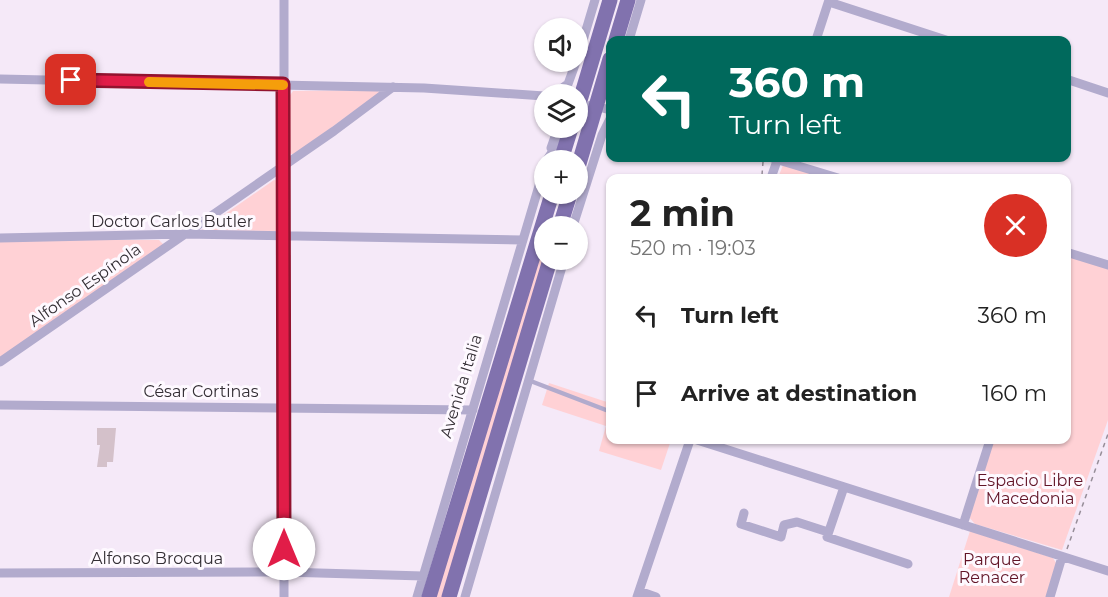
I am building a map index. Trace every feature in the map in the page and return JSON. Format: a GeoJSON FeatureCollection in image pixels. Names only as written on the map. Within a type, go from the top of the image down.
{"type":"FeatureCollection","features":[{"type":"Feature","properties":{"kind":"main road"},"geometry":{"type":"LineString","coordinates":[[603,108],[592,94],[604,41],[610,0]]}},
{"type":"Feature","properties":{"kind":"main road"},"geometry":{"type":"LineString","coordinates":[[617,36],[628,0]]}},
{"type":"Feature","properties":{"kind":"main road"},"geometry":{"type":"LineString","coordinates":[[586,84],[604,41]]}},
{"type":"Feature","properties":{"kind":"main road"},"geometry":{"type":"LineString","coordinates":[[588,152],[603,108],[606,87]]}},
{"type":"Feature","properties":{"kind":"main road","name":"Avenida Italia"},"geometry":{"type":"LineString","coordinates":[[429,597],[541,204]]}},
{"type":"Feature","properties":{"kind":"main road"},"geometry":{"type":"LineString","coordinates":[[449,597],[522,378],[548,270]]}},
{"type":"Feature","properties":{"kind":"street"},"geometry":{"type":"LineString","coordinates":[[284,0],[284,597]]}},
{"type":"Feature","properties":{"kind":"street"},"geometry":{"type":"LineString","coordinates":[[588,23],[595,0]]}},
{"type":"Feature","properties":{"kind":"street"},"geometry":{"type":"LineString","coordinates":[[629,36],[641,0]]}},
{"type":"Feature","properties":{"kind":"street"},"geometry":{"type":"LineString","coordinates":[[817,36],[829,1],[934,36]]}},
{"type":"Feature","properties":{"kind":"street"},"geometry":{"type":"LineString","coordinates":[[0,79],[393,87],[534,95]]}},
{"type":"Feature","properties":{"kind":"street"},"geometry":{"type":"LineString","coordinates":[[1071,81],[1108,93]]}},
{"type":"Feature","properties":{"kind":"street","name":"Alfonso Espínola"},"geometry":{"type":"LineString","coordinates":[[0,362],[393,87]]}},
{"type":"Feature","properties":{"kind":"street"},"geometry":{"type":"LineString","coordinates":[[588,106],[603,108]]}},
{"type":"Feature","properties":{"kind":"street"},"geometry":{"type":"LineString","coordinates":[[588,159],[606,127]]}},
{"type":"Feature","properties":{"kind":"street"},"geometry":{"type":"LineString","coordinates":[[788,162],[826,174]]}},
{"type":"Feature","properties":{"kind":"street","name":"Avenida Italia"},"geometry":{"type":"LineString","coordinates":[[417,597],[523,240],[539,204]]}},
{"type":"Feature","properties":{"kind":"street","name":"Doctor Carlos Butler"},"geometry":{"type":"LineString","coordinates":[[0,238],[185,234],[523,240]]}},
{"type":"Feature","properties":{"kind":"street"},"geometry":{"type":"LineString","coordinates":[[1071,254],[1108,265]]}},
{"type":"Feature","properties":{"kind":"street"},"geometry":{"type":"LineString","coordinates":[[465,597],[522,378],[560,270]]}},
{"type":"Feature","properties":{"kind":"street","name":"César Cortinas"},"geometry":{"type":"LineString","coordinates":[[0,405],[284,406],[473,410]]}},
{"type":"Feature","properties":{"kind":"street"},"geometry":{"type":"LineString","coordinates":[[656,597],[638,594],[689,444]]}},
{"type":"Feature","properties":{"kind":"street"},"geometry":{"type":"LineString","coordinates":[[710,444],[1108,571]]}},
{"type":"Feature","properties":{"kind":"street"},"geometry":{"type":"LineString","coordinates":[[963,525],[989,444]]}},
{"type":"Feature","properties":{"kind":"street"},"geometry":{"type":"LineString","coordinates":[[844,487],[827,537],[908,564]]}},
{"type":"Feature","properties":{"kind":"street"},"geometry":{"type":"LineString","coordinates":[[744,513],[741,524],[781,537],[784,525],[797,522],[828,532]]}},
{"type":"Feature","properties":{"kind":"street"},"geometry":{"type":"LineString","coordinates":[[1050,597],[1062,557]]}},
{"type":"Feature","properties":{"kind":"street","name":"Alfonso Brocqua"},"geometry":{"type":"LineString","coordinates":[[0,573],[284,572],[423,576]]}},
{"type":"Feature","properties":{"kind":"lane"},"geometry":{"type":"LineString","coordinates":[[522,378],[606,410]]}},
{"type":"Feature","properties":{"kind":"path"},"geometry":{"type":"LineString","coordinates":[[1062,557],[1108,434]]}},
{"type":"Feature","properties":{"kind":"green space"},"geometry":{"type":"Polygon","coordinates":[[[375,90],[380,92],[294,155],[289,153],[288,98],[293,91],[375,90]]]}},
{"type":"Feature","properties":{"kind":"green space"},"geometry":{"type":"Polygon","coordinates":[[[783,165],[812,174],[780,174],[783,165]]]}},
{"type":"Feature","properties":{"kind":"green space"},"geometry":{"type":"Polygon","coordinates":[[[274,180],[280,181],[280,227],[276,231],[202,230],[274,180]]]}},
{"type":"Feature","properties":{"kind":"green space"},"geometry":{"type":"Polygon","coordinates":[[[0,240],[159,240],[164,245],[0,360],[0,240]]]}},
{"type":"Feature","properties":{"kind":"green space","name":"Espacio Libre Macedonia"},"geometry":{"type":"Polygon","coordinates":[[[1071,257],[1108,269],[1108,420],[1062,550],[975,524],[968,516],[991,444],[1071,444],[1071,257]]]}},
{"type":"Feature","properties":{"kind":"green space"},"geometry":{"type":"Polygon","coordinates":[[[534,270],[541,270],[444,597],[436,597],[534,270]]]}},
{"type":"Feature","properties":{"kind":"green space"},"geometry":{"type":"Polygon","coordinates":[[[549,383],[606,402],[606,426],[542,405],[549,383]]]}},
{"type":"Feature","properties":{"kind":"green space"},"geometry":{"type":"Polygon","coordinates":[[[606,426],[606,444],[670,444],[661,470],[599,451],[606,426]]]}},
{"type":"Feature","properties":{"kind":"green space","name":"Parque Renacer"},"geometry":{"type":"Polygon","coordinates":[[[970,531],[1053,558],[1056,563],[1046,597],[949,597],[970,531]]]}},
{"type":"Feature","properties":{"kind":"building"},"geometry":{"type":"Polygon","coordinates":[[[97,428],[116,428],[113,462],[107,462],[107,467],[97,467],[100,445],[97,445],[97,428]]]}},
{"type":"Feature","properties":{"kind":"slow traffic"},"geometry":{"type":"LineString","coordinates":[[149,82],[283,85]]}},
{"type":"Feature","properties":{"kind":"route"},"geometry":{"type":"LineString","coordinates":[[71,80],[283,84],[284,549]]}}]}
